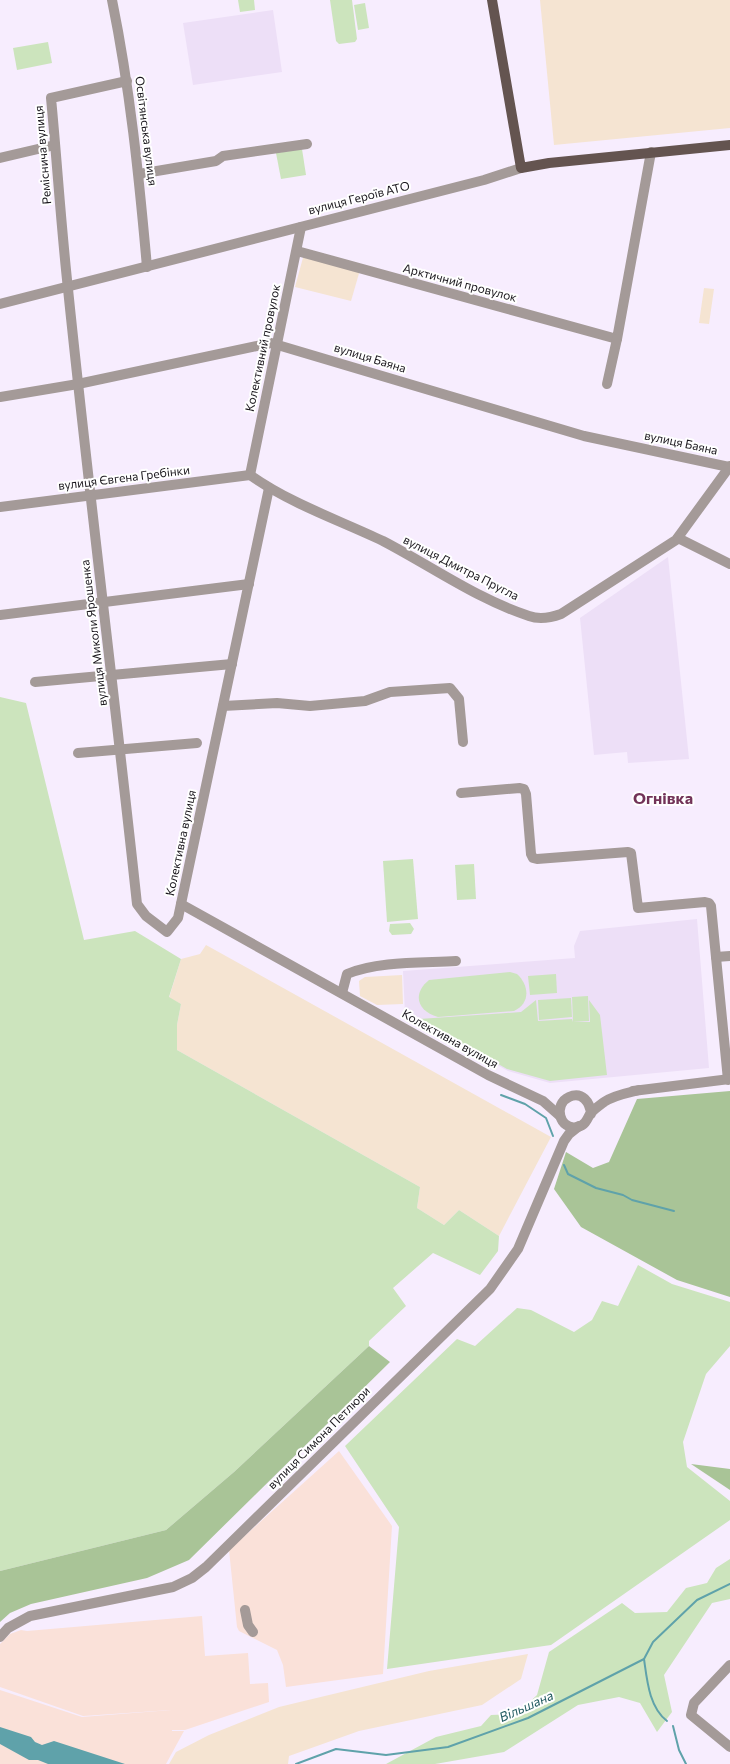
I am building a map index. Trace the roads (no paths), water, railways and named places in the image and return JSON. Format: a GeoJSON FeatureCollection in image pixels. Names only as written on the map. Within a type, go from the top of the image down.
{"type":"FeatureCollection","features":[{"type":"Feature","properties":{"kind":"main road"},"geometry":{"type":"LineString","coordinates":[[492,0],[521,168]]}},
{"type":"Feature","properties":{"kind":"main road","name":"вулиця Героїв АТО"},"geometry":{"type":"LineString","coordinates":[[521,168],[651,152],[730,145]]}},
{"type":"Feature","properties":{"kind":"street","name":"Освітянська вулиця"},"geometry":{"type":"LineString","coordinates":[[112,0],[126,81],[139,174],[147,267]]}},
{"type":"Feature","properties":{"kind":"street","name":"Реміснича вулиця"},"geometry":{"type":"LineString","coordinates":[[67,287],[51,98],[126,81]]}},
{"type":"Feature","properties":{"kind":"street"},"geometry":{"type":"LineString","coordinates":[[139,174],[216,162],[223,156],[307,144]]}},
{"type":"Feature","properties":{"kind":"street"},"geometry":{"type":"LineString","coordinates":[[0,158],[55,145]]}},
{"type":"Feature","properties":{"kind":"street"},"geometry":{"type":"LineString","coordinates":[[607,384],[617,339],[651,152]]}},
{"type":"Feature","properties":{"kind":"street","name":"вулиця Героїв АТО"},"geometry":{"type":"LineString","coordinates":[[0,304],[484,180],[521,168]]}},
{"type":"Feature","properties":{"kind":"street","name":"Колективний провулок"},"geometry":{"type":"LineString","coordinates":[[250,475],[301,227]]}},
{"type":"Feature","properties":{"kind":"street","name":"Арктичний провулок"},"geometry":{"type":"LineString","coordinates":[[297,251],[617,339]]}},
{"type":"Feature","properties":{"kind":"street","name":"вулиця Миколи Ярошенка"},"geometry":{"type":"LineString","coordinates":[[67,287],[137,904],[146,916],[167,932],[178,918],[181,904]]}},
{"type":"Feature","properties":{"kind":"street","name":"вулиця Баяна"},"geometry":{"type":"LineString","coordinates":[[0,396],[78,384],[271,343],[584,436],[730,466]]}},
{"type":"Feature","properties":{"kind":"street","name":"вулиця Дмитра Пругла"},"geometry":{"type":"LineString","coordinates":[[250,475],[269,488],[383,542],[490,600],[529,616],[540,618],[561,614],[678,538],[730,466]]}},
{"type":"Feature","properties":{"kind":"street","name":"вулиця Євгена Гребінки"},"geometry":{"type":"LineString","coordinates":[[0,507],[250,475]]}},
{"type":"Feature","properties":{"kind":"street","name":"Колективна вулиця"},"geometry":{"type":"LineString","coordinates":[[269,488],[181,904],[488,1075],[549,1105],[561,1118]]}},
{"type":"Feature","properties":{"kind":"street"},"geometry":{"type":"LineString","coordinates":[[678,538],[730,564]]}},
{"type":"Feature","properties":{"kind":"street"},"geometry":{"type":"LineString","coordinates":[[0,615],[249,584]]}},
{"type":"Feature","properties":{"kind":"street"},"geometry":{"type":"LineString","coordinates":[[34,682],[232,664]]}},
{"type":"Feature","properties":{"kind":"street"},"geometry":{"type":"LineString","coordinates":[[223,706],[277,702],[310,706],[365,701],[390,692],[450,688],[459,698],[463,742]]}},
{"type":"Feature","properties":{"kind":"street"},"geometry":{"type":"LineString","coordinates":[[78,753],[197,743]]}},
{"type":"Feature","properties":{"kind":"street"},"geometry":{"type":"LineString","coordinates":[[461,794],[520,788],[524,789],[527,800],[531,854],[533,858],[537,859],[631,853],[633,856],[638,908],[705,902],[709,903],[711,906],[729,1080],[639,1090],[600,1097],[584,1098],[574,1095],[565,1099],[559,1109],[561,1118],[570,1126],[579,1126],[588,1120],[591,1114],[605,1101],[613,1097],[639,1090]]}},
{"type":"Feature","properties":{"kind":"street"},"geometry":{"type":"LineString","coordinates":[[716,957],[730,956]]}},
{"type":"Feature","properties":{"kind":"street"},"geometry":{"type":"LineString","coordinates":[[342,993],[347,974],[357,970],[390,965],[456,961]]}},
{"type":"Feature","properties":{"kind":"street","name":"Колективна вулиця"},"geometry":{"type":"LineString","coordinates":[[534,1097],[565,1099]]}},
{"type":"Feature","properties":{"kind":"street"},"geometry":{"type":"LineString","coordinates":[[584,1098],[589,1103],[591,1114]]}},
{"type":"Feature","properties":{"kind":"street","name":"вулиця Симона Петлюри"},"geometry":{"type":"LineString","coordinates":[[561,1118],[564,1141]]}},
{"type":"Feature","properties":{"kind":"street","name":"вулиця Симона Петлюри"},"geometry":{"type":"LineString","coordinates":[[0,1637],[8,1628],[30,1616],[173,1587],[192,1578],[206,1567],[490,1289],[518,1249],[564,1141],[569,1134],[579,1126]]}},
{"type":"Feature","properties":{"kind":"street"},"geometry":{"type":"LineString","coordinates":[[245,1610],[248,1624],[253,1632]]}},
{"type":"Feature","properties":{"kind":"street"},"geometry":{"type":"LineString","coordinates":[[730,1665],[694,1703],[691,1715],[730,1747]]}},
{"type":"Feature","properties":{"kind":"water"},"geometry":{"type":"Polygon","coordinates":[[[0,1727],[31,1737],[35,1742],[42,1745],[54,1741],[125,1764],[48,1764],[38,1760],[29,1760],[0,1744],[0,1727]]]}},
{"type":"Feature","properties":{"kind":"waterway"},"geometry":{"type":"LineString","coordinates":[[501,1095],[525,1104],[546,1118],[553,1136]]}},
{"type":"Feature","properties":{"kind":"waterway"},"geometry":{"type":"LineString","coordinates":[[564,1165],[568,1174],[596,1188],[623,1195],[632,1200],[674,1211]]}},
{"type":"Feature","properties":{"kind":"waterway","name":"Вільшана"},"geometry":{"type":"LineString","coordinates":[[296,1764],[336,1749],[386,1755],[448,1747],[528,1718],[644,1659],[653,1642],[697,1600],[730,1584]]}},
{"type":"Feature","properties":{"kind":"waterway"},"geometry":{"type":"LineString","coordinates":[[644,1659],[650,1693],[656,1708],[667,1721]]}},
{"type":"Feature","properties":{"kind":"waterway"},"geometry":{"type":"LineString","coordinates":[[673,1726],[679,1750],[686,1764]]}},
{"type":"Feature","properties":{"kind":"district","name":"Огнівка"},"geometry":{"type":"Point","coordinates":[663,798]}}]}
